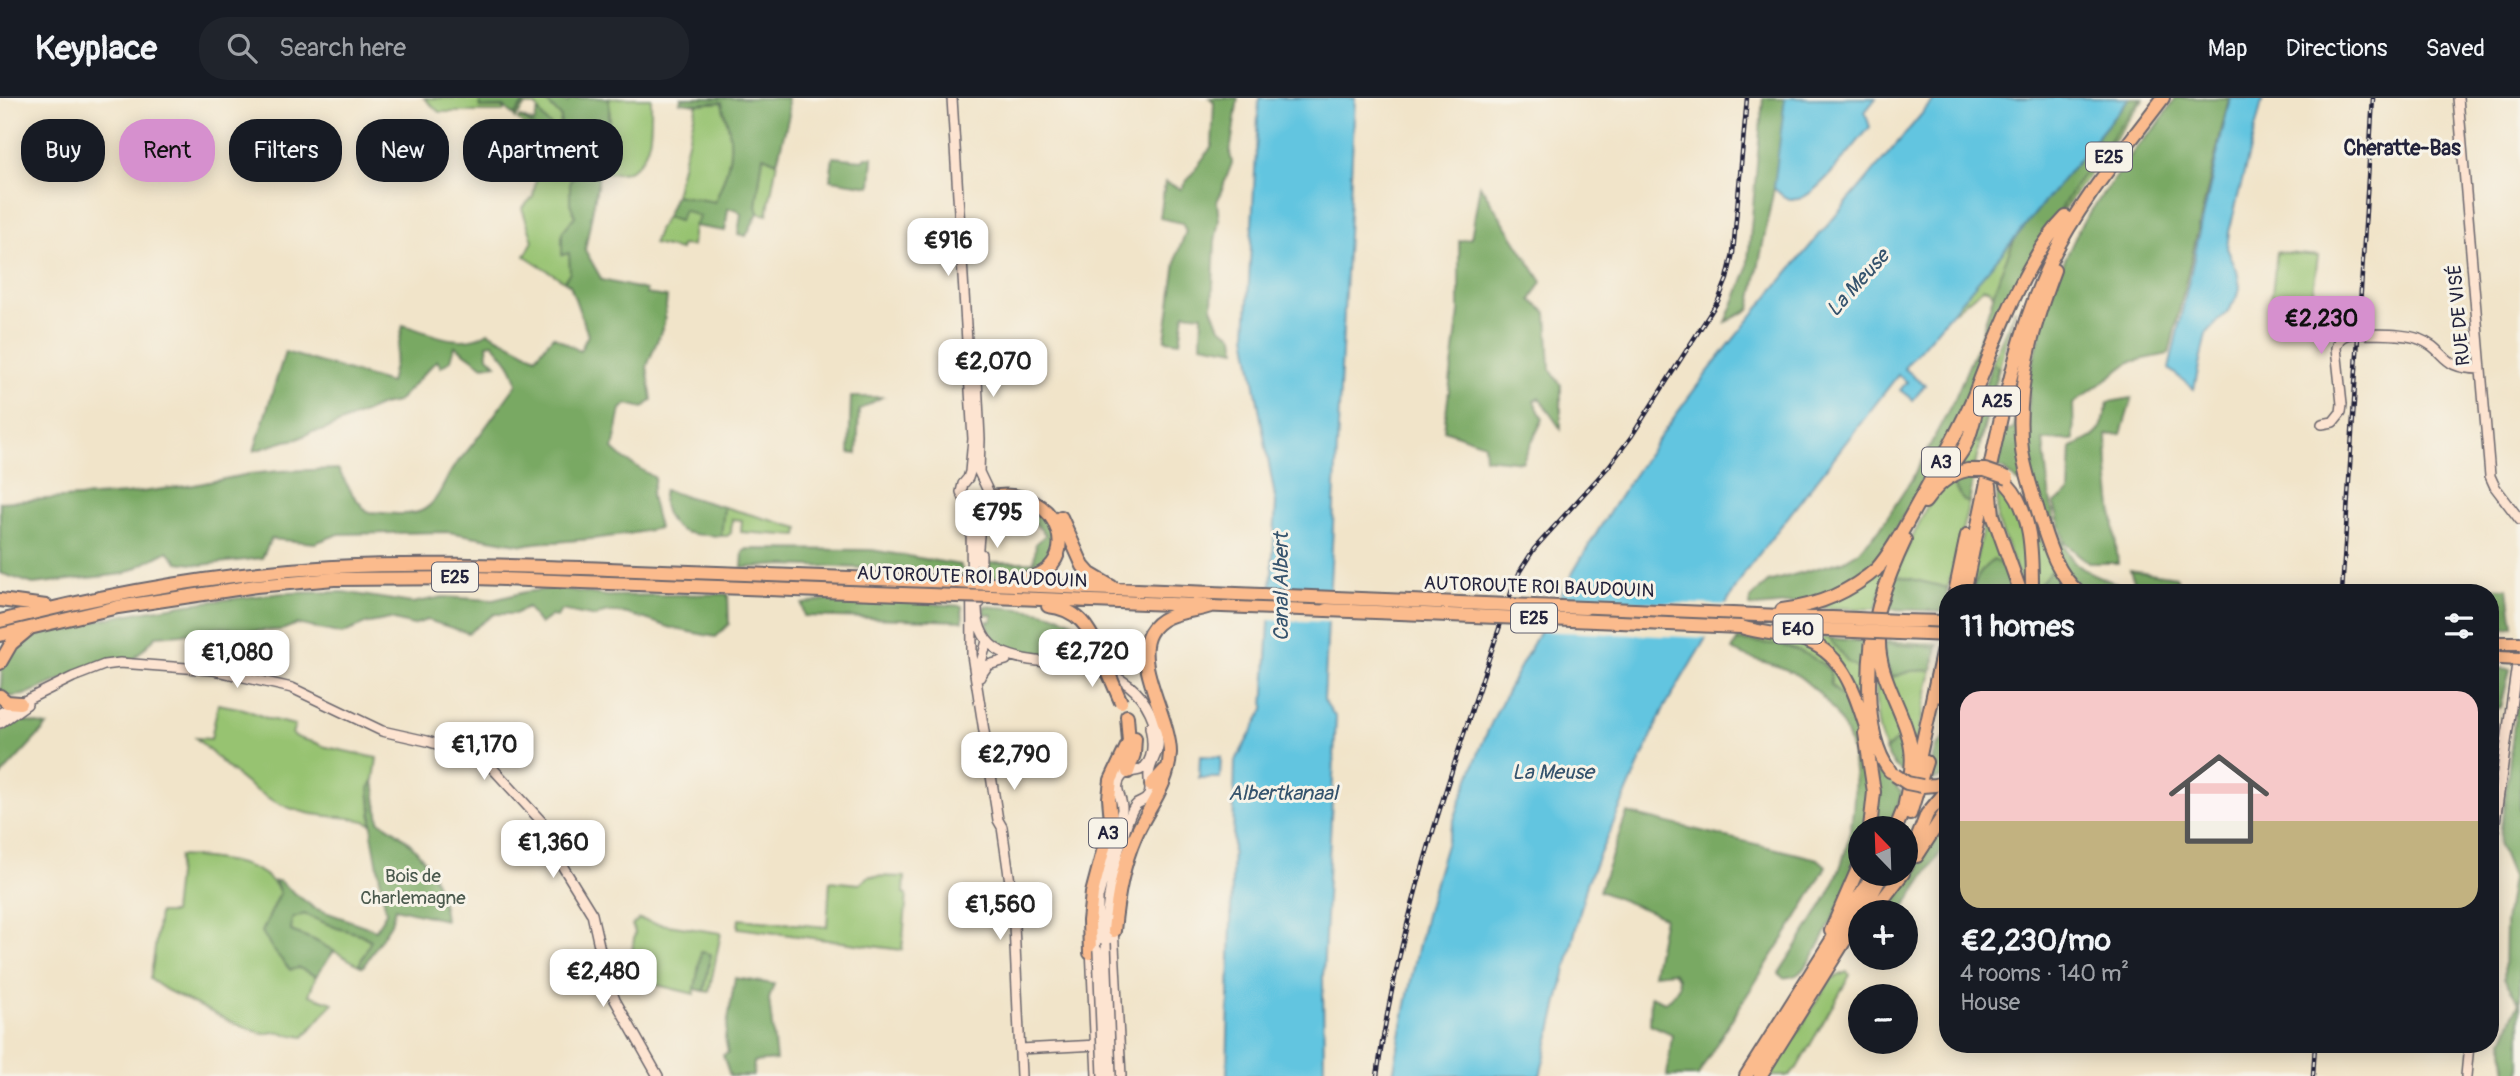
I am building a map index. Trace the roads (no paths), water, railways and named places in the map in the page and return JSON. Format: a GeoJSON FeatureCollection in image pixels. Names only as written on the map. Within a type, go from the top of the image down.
{"type":"FeatureCollection","features":[{"type":"Feature","properties":{"kind":"highway","name":"E25"},"geometry":{"type":"LineString","coordinates":[[1996,439],[2026,318],[2069,221],[2153,98]]}},
{"type":"Feature","properties":{"kind":"highway","name":"E25"},"geometry":{"type":"LineString","coordinates":[[2069,221],[2163,98]]}},
{"type":"Feature","properties":{"kind":"highway","name":"A3"},"geometry":{"type":"LineString","coordinates":[[1875,571],[1895,543],[1953,439],[2032,266],[2055,228],[2069,221]]}},
{"type":"Feature","properties":{"kind":"highway"},"geometry":{"type":"LineString","coordinates":[[2048,544],[2024,460],[2022,392],[2035,329],[2069,221]]}},
{"type":"Feature","properties":{"kind":"highway","name":"A25"},"geometry":{"type":"LineString","coordinates":[[1957,584],[2013,335],[2036,274],[2069,221]]}},
{"type":"Feature","properties":{"kind":"highway","name":"A3"},"geometry":{"type":"LineString","coordinates":[[1892,773],[1884,762],[1876,739],[1870,689],[1873,638],[1879,608],[1907,536],[1920,511],[1938,482],[1960,458],[1970,440],[1994,345]]}},
{"type":"Feature","properties":{"kind":"highway"},"geometry":{"type":"LineString","coordinates":[[1996,439],[1991,476],[1991,508],[2018,584]]}},
{"type":"Feature","properties":{"kind":"highway","name":"A25"},"geometry":{"type":"LineString","coordinates":[[1966,584],[1996,439]]}},
{"type":"Feature","properties":{"kind":"highway","name":"A3"},"geometry":{"type":"LineString","coordinates":[[1934,491],[1948,478],[1968,470],[1989,471],[2008,481]]}},
{"type":"Feature","properties":{"kind":"highway"},"geometry":{"type":"LineString","coordinates":[[2008,481],[2025,495],[2060,571],[2071,584]]}},
{"type":"Feature","properties":{"kind":"highway"},"geometry":{"type":"LineString","coordinates":[[2008,481],[2019,501],[2025,521],[2031,555],[2032,584]]}},
{"type":"Feature","properties":{"kind":"highway"},"geometry":{"type":"LineString","coordinates":[[984,491],[1030,501],[1044,508],[1057,524],[1060,537],[1056,557],[1045,570],[1031,577],[990,583]]}},
{"type":"Feature","properties":{"kind":"highway"},"geometry":{"type":"LineString","coordinates":[[984,491],[1032,495],[1049,503],[1063,521],[1087,572],[1115,589]]}},
{"type":"Feature","properties":{"kind":"highway"},"geometry":{"type":"LineString","coordinates":[[989,518],[1006,504],[1030,501]]}},
{"type":"Feature","properties":{"kind":"highway","name":"A3"},"geometry":{"type":"LineString","coordinates":[[1744,621],[1828,600],[1850,590],[1887,561],[1907,536]]}},
{"type":"Feature","properties":{"kind":"highway","name":"AUTOROUTE ROI BAUDOUIN"},"geometry":{"type":"LineString","coordinates":[[0,621],[57,607],[191,582],[332,567],[474,565],[750,581],[990,583],[1115,589],[1212,599]]}},
{"type":"Feature","properties":{"kind":"highway","name":"AUTOROUTE ROI BAUDOUIN"},"geometry":{"type":"LineString","coordinates":[[0,635],[118,607],[188,595],[334,579],[722,580]]}},
{"type":"Feature","properties":{"kind":"highway","name":"AUTOROUTE ROI BAUDOUIN"},"geometry":{"type":"LineString","coordinates":[[750,581],[956,596],[1212,599],[1899,627],[1939,626]]}},
{"type":"Feature","properties":{"kind":"highway","name":"A3"},"geometry":{"type":"LineString","coordinates":[[1886,587],[1879,653],[1908,733],[1912,752],[1904,809]]}},
{"type":"Feature","properties":{"kind":"highway","name":"A3"},"geometry":{"type":"LineString","coordinates":[[1022,598],[1027,604],[1072,611],[1086,624],[1133,729],[1133,771]]}},
{"type":"Feature","properties":{"kind":"highway","name":"A3"},"geometry":{"type":"LineString","coordinates":[[1114,931],[1123,869],[1135,836],[1163,785],[1170,754],[1167,730],[1147,665],[1147,640],[1157,624],[1168,616],[1196,611],[1212,599]]}},
{"type":"Feature","properties":{"kind":"highway"},"geometry":{"type":"LineString","coordinates":[[0,600],[57,607]]}},
{"type":"Feature","properties":{"kind":"highway"},"geometry":{"type":"LineString","coordinates":[[1744,621],[1763,634],[1807,641],[1823,650],[1846,674],[1881,764],[1911,785],[1939,784]]}},
{"type":"Feature","properties":{"kind":"highway"},"geometry":{"type":"LineString","coordinates":[[0,663],[11,644],[35,625]]}},
{"type":"Feature","properties":{"kind":"highway","name":"AUTOROUTE ROI BAUDOUIN"},"geometry":{"type":"LineString","coordinates":[[1927,628],[1939,632]]}},
{"type":"Feature","properties":{"kind":"highway"},"geometry":{"type":"LineString","coordinates":[[2499,642],[2520,643]]}},
{"type":"Feature","properties":{"kind":"highway"},"geometry":{"type":"LineString","coordinates":[[2499,658],[2520,659]]}},
{"type":"Feature","properties":{"kind":"highway"},"geometry":{"type":"LineString","coordinates":[[1901,816],[1920,755],[1939,666]]}},
{"type":"Feature","properties":{"kind":"highway"},"geometry":{"type":"LineString","coordinates":[[0,696],[7,702],[20,704]]}},
{"type":"Feature","properties":{"kind":"highway"},"geometry":{"type":"LineString","coordinates":[[1908,816],[1922,778],[1939,705]]}},
{"type":"Feature","properties":{"kind":"highway","name":"A3"},"geometry":{"type":"LineString","coordinates":[[1094,952],[1089,921],[1091,893],[1111,821],[1108,798],[1111,780],[1129,742],[1127,716]]}},
{"type":"Feature","properties":{"kind":"highway"},"geometry":{"type":"LineString","coordinates":[[1864,722],[1873,782],[1871,816]]}},
{"type":"Feature","properties":{"kind":"highway"},"geometry":{"type":"LineString","coordinates":[[1149,782],[1167,767]]}},
{"type":"Feature","properties":{"kind":"highway"},"geometry":{"type":"LineString","coordinates":[[1918,837],[1927,814],[1939,800]]}},
{"type":"Feature","properties":{"kind":"highway"},"geometry":{"type":"LineString","coordinates":[[1918,852],[1939,821]]}},
{"type":"Feature","properties":{"kind":"highway"},"geometry":{"type":"LineString","coordinates":[[1817,976],[1852,886]]}},
{"type":"Feature","properties":{"kind":"highway"},"geometry":{"type":"LineString","coordinates":[[1760,1076],[1867,886]]}},
{"type":"Feature","properties":{"kind":"highway"},"geometry":{"type":"LineString","coordinates":[[1882,900],[1893,886]]}},
{"type":"Feature","properties":{"kind":"highway"},"geometry":{"type":"LineString","coordinates":[[1830,967],[1848,936]]}},
{"type":"Feature","properties":{"kind":"highway"},"geometry":{"type":"LineString","coordinates":[[1745,1076],[1805,985],[1830,967],[1848,944]]}},
{"type":"Feature","properties":{"kind":"street"},"geometry":{"type":"LineString","coordinates":[[952,98],[973,439],[968,478],[961,488],[972,516],[971,639],[982,725],[999,824],[1002,827]]}},
{"type":"Feature","properties":{"kind":"street","name":"RUE DE VISÉ"},"geometry":{"type":"LineString","coordinates":[[2458,98],[2490,476],[2520,520]]}},
{"type":"Feature","properties":{"kind":"street"},"geometry":{"type":"LineString","coordinates":[[2322,424],[2333,422],[2341,412],[2336,348],[2337,342],[2344,335],[2420,340],[2452,365],[2481,369]]}},
{"type":"Feature","properties":{"kind":"street"},"geometry":{"type":"LineString","coordinates":[[968,347],[977,379],[984,491],[977,613],[986,642],[980,677],[1012,893],[1021,1076]]}},
{"type":"Feature","properties":{"kind":"street"},"geometry":{"type":"LineString","coordinates":[[968,478],[984,491]]}},
{"type":"Feature","properties":{"kind":"street"},"geometry":{"type":"LineString","coordinates":[[967,502],[976,504],[984,491]]}},
{"type":"Feature","properties":{"kind":"street"},"geometry":{"type":"LineString","coordinates":[[989,518],[980,545],[980,610],[987,632],[998,644],[1012,653],[1058,663]]}},
{"type":"Feature","properties":{"kind":"street"},"geometry":{"type":"LineString","coordinates":[[972,607],[976,628],[986,642],[1006,660]]}},
{"type":"Feature","properties":{"kind":"street"},"geometry":{"type":"LineString","coordinates":[[986,642],[1009,657],[1094,668],[1111,674],[1129,685],[1153,717],[1158,737],[1158,752],[1149,782],[1149,796],[1137,805],[1128,821],[1112,876],[1107,910],[1111,1076]]}},
{"type":"Feature","properties":{"kind":"street"},"geometry":{"type":"LineString","coordinates":[[2499,794],[2520,643]]}},
{"type":"Feature","properties":{"kind":"street"},"geometry":{"type":"LineString","coordinates":[[980,677],[988,664],[1006,660],[1094,674],[1126,691],[1143,712],[1152,735],[1149,760],[1121,777],[1117,785],[1118,794],[1123,801],[1137,805]]}},
{"type":"Feature","properties":{"kind":"street"},"geometry":{"type":"LineString","coordinates":[[0,713],[94,668],[120,663],[213,670],[271,682],[313,696],[382,731],[427,741],[484,759],[543,823],[563,867],[592,914],[606,978],[615,1000],[658,1076]]}},
{"type":"Feature","properties":{"kind":"street"},"geometry":{"type":"LineString","coordinates":[[0,723],[38,695]]}},
{"type":"Feature","properties":{"kind":"street"},"geometry":{"type":"LineString","coordinates":[[1133,771],[1149,782]]}},
{"type":"Feature","properties":{"kind":"street"},"geometry":{"type":"LineString","coordinates":[[1097,1076],[1094,1045],[1094,952],[1098,898],[1121,819],[1123,801]]}},
{"type":"Feature","properties":{"kind":"street"},"geometry":{"type":"LineString","coordinates":[[1112,876],[1121,1076]]}},
{"type":"Feature","properties":{"kind":"street"},"geometry":{"type":"LineString","coordinates":[[1094,952],[1103,1076]]}},
{"type":"Feature","properties":{"kind":"street"},"geometry":{"type":"LineString","coordinates":[[1020,1049],[1119,1044]]}},
{"type":"Feature","properties":{"kind":"street"},"geometry":{"type":"LineString","coordinates":[[2466,1076],[2468,1053]]}},
{"type":"Feature","properties":{"kind":"water","name":"Albertkanaal"},"geometry":{"type":"Polygon","coordinates":[[[1259,98],[1355,98],[1324,700],[1336,718],[1323,976],[1324,1076],[1227,1076],[1235,762],[1264,709],[1276,503],[1246,335],[1259,98]]]}},
{"type":"Feature","properties":{"kind":"water"},"geometry":{"type":"Polygon","coordinates":[[[1785,98],[1876,98],[1865,112],[1870,127],[1826,179],[1798,199],[1787,198],[1774,188],[1785,98]]]}},
{"type":"Feature","properties":{"kind":"water","name":"La Meuse"},"geometry":{"type":"Polygon","coordinates":[[[1935,98],[2129,98],[1904,368],[1925,385],[1913,400],[1900,390],[1907,382],[1898,375],[1746,571],[1663,710],[1587,883],[1540,1076],[1393,1076],[1416,956],[1448,838],[1482,744],[1525,658],[1603,522],[1676,415],[1747,322],[1935,98]]]}},
{"type":"Feature","properties":{"kind":"water"},"geometry":{"type":"Polygon","coordinates":[[[2230,98],[2263,98],[2227,248],[2237,271],[2240,287],[2238,296],[2227,312],[2206,334],[2194,389],[2169,369],[2230,98]]]}},
{"type":"Feature","properties":{"kind":"water"},"geometry":{"type":"Polygon","coordinates":[[[1200,756],[1221,757],[1220,778],[1199,778],[1200,756]]]}},
{"type":"Feature","properties":{"kind":"railway"},"geometry":{"type":"LineString","coordinates":[[1377,1076],[1400,952],[1416,891],[1452,770],[1512,590],[1534,549],[1609,466],[1631,437],[1718,301],[1733,253],[1747,98]]}},
{"type":"Feature","properties":{"kind":"railway"},"geometry":{"type":"LineString","coordinates":[[2343,584],[2373,98]]}},
{"type":"Feature","properties":{"kind":"railway"},"geometry":{"type":"LineString","coordinates":[[2313,1076],[2314,1053]]}},
{"type":"Feature","properties":{"kind":"district","name":"Cheratte-Bas"},"geometry":{"type":"Point","coordinates":[2402,148]}},
{"type":"Feature","properties":{"kind":"water label","name":"Canal Albert"},"geometry":{"type":"Point","coordinates":[1281,587]}},
{"type":"Feature","properties":{"kind":"park label","name":"Bois de Charlemagne"},"geometry":{"type":"Point","coordinates":[413,887]}}]}
